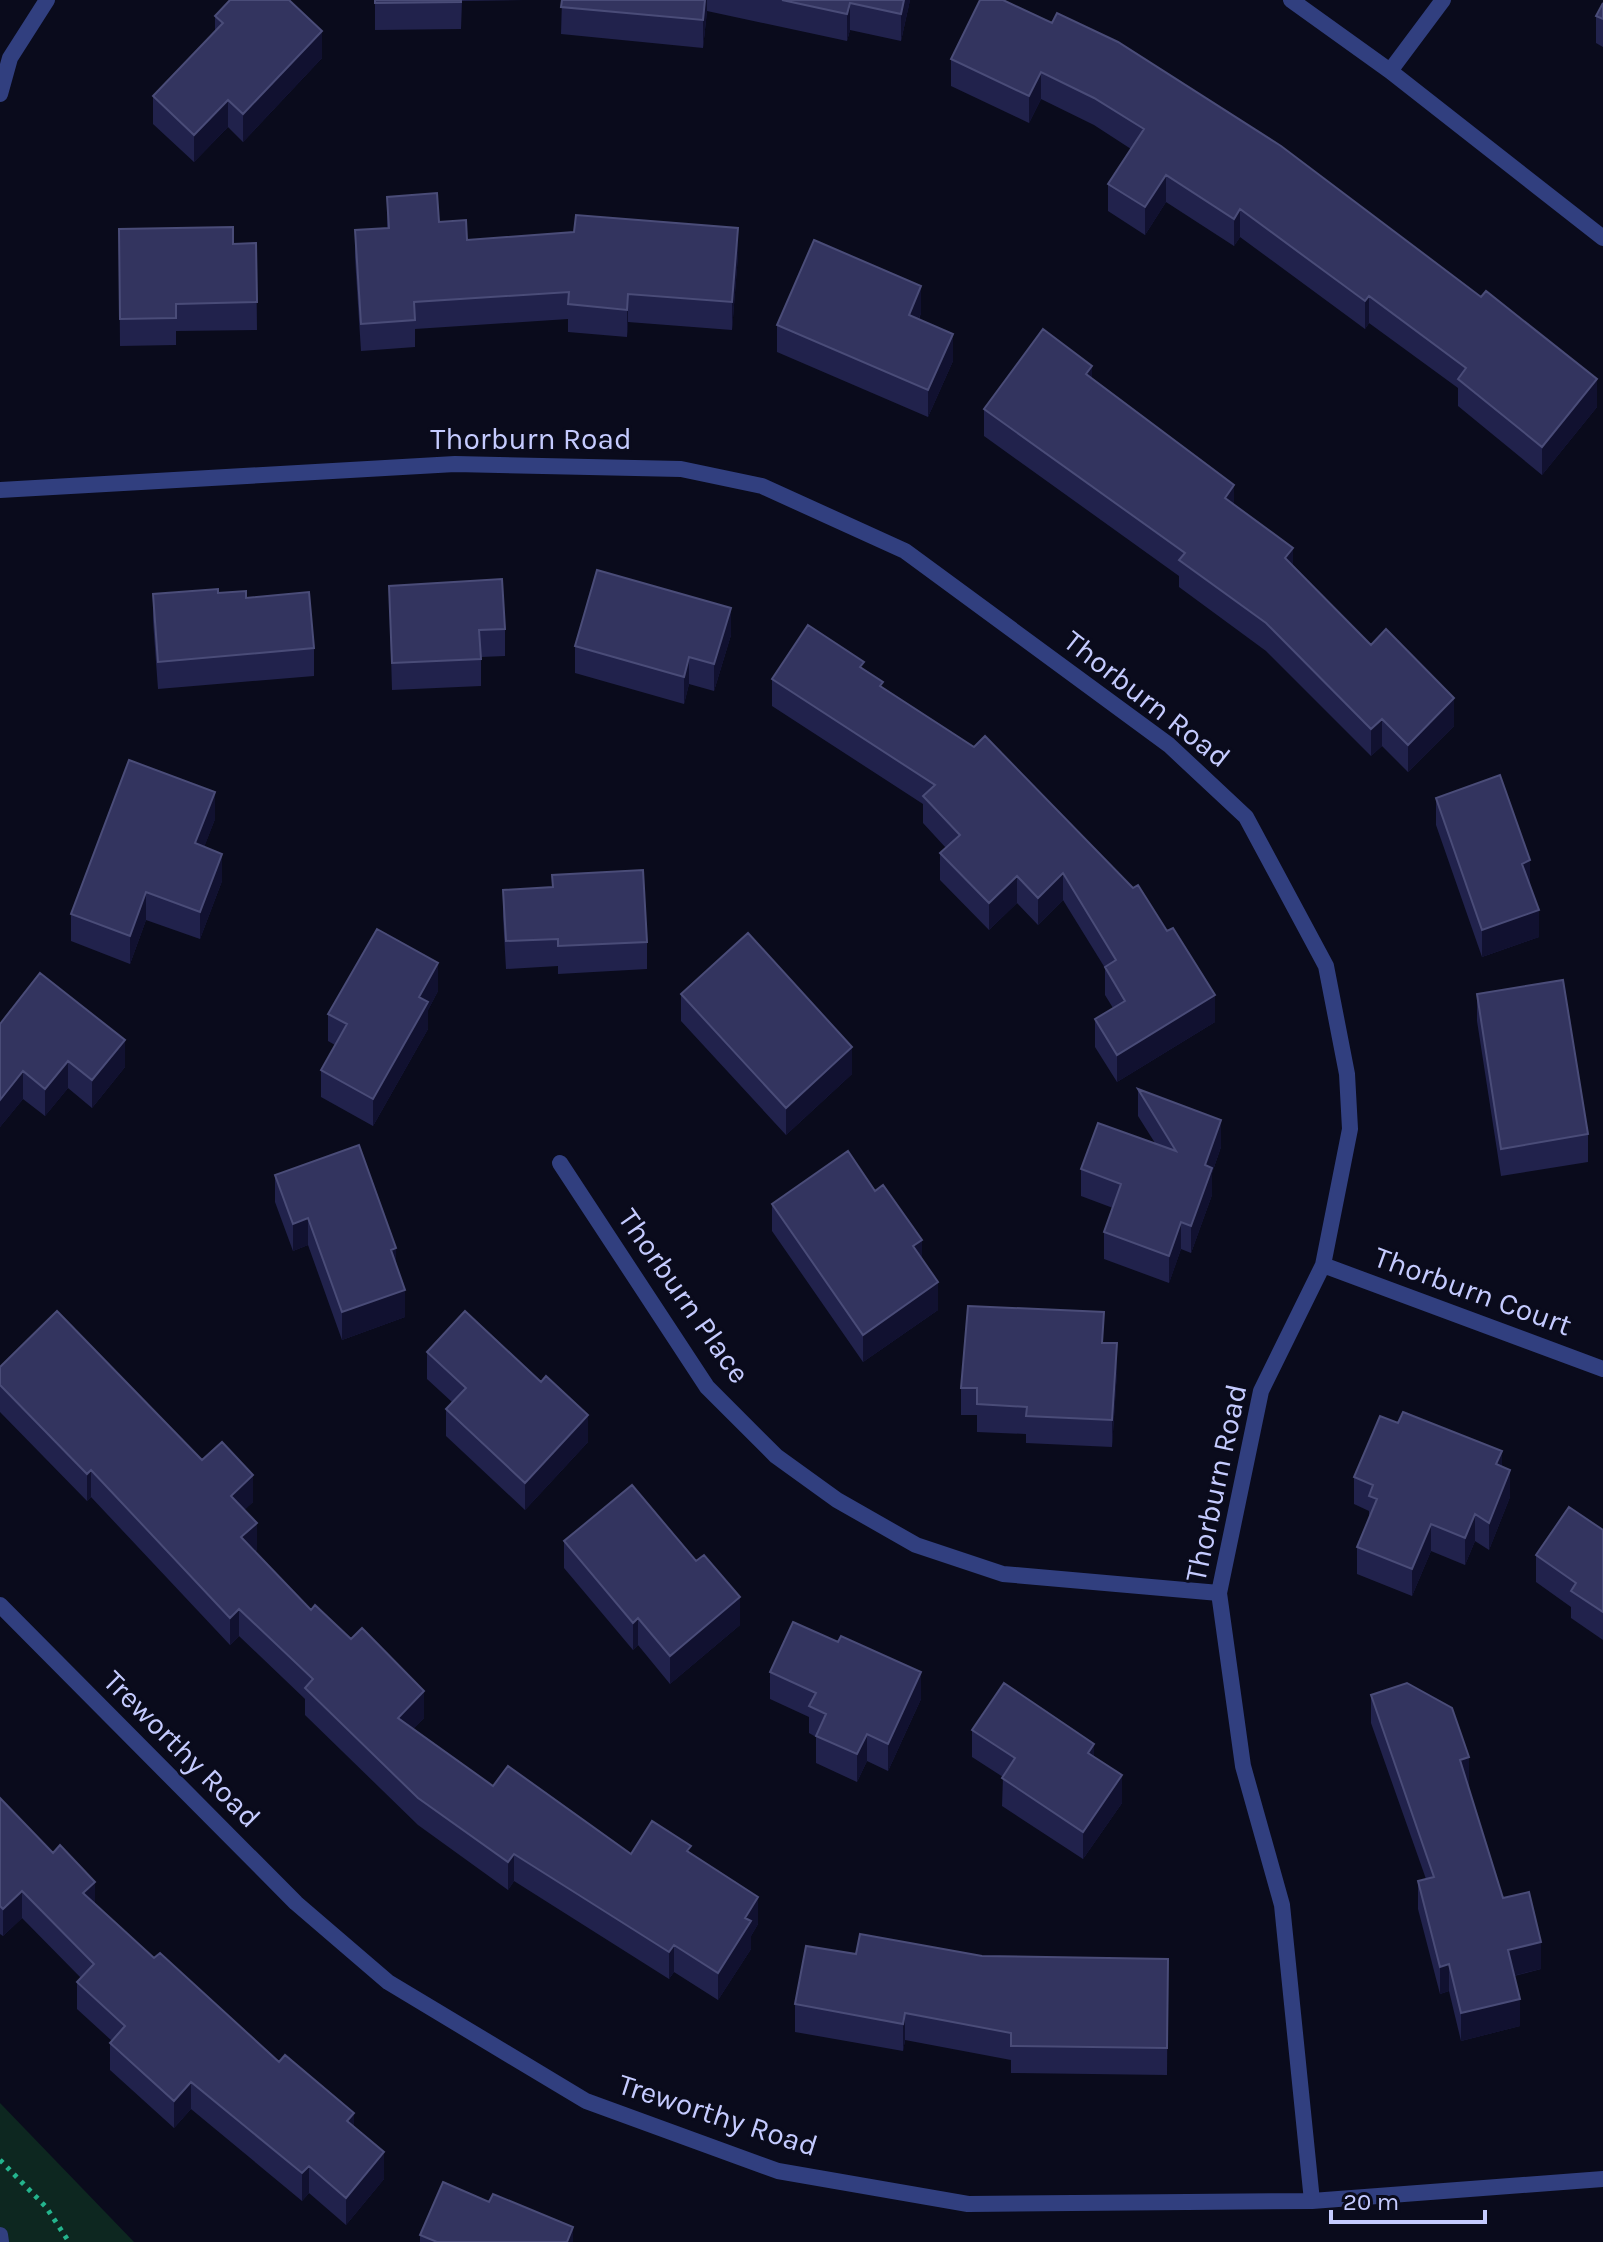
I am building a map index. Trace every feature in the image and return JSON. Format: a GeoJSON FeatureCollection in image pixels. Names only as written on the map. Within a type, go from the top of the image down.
{"type":"FeatureCollection","features":[{"type":"Feature","properties":{"kind":"street"},"geometry":{"type":"LineString","coordinates":[[0,94],[10,58],[47,0]]}},
{"type":"Feature","properties":{"kind":"street"},"geometry":{"type":"LineString","coordinates":[[1291,0],[1390,71],[1603,238]]}},
{"type":"Feature","properties":{"kind":"street"},"geometry":{"type":"LineString","coordinates":[[1390,71],[1443,0]]}},
{"type":"Feature","properties":{"kind":"street","name":"Thorburn Road"},"geometry":{"type":"LineString","coordinates":[[0,490],[455,464],[681,469],[762,486],[905,551],[1169,745],[1246,817],[1326,966],[1347,1074],[1350,1129],[1323,1265],[1261,1391],[1219,1593],[1243,1766],[1282,1905],[1312,2201]]}},
{"type":"Feature","properties":{"kind":"street","name":"Thorburn Place"},"geometry":{"type":"LineString","coordinates":[[560,1163],[707,1387],[776,1456],[837,1500],[916,1545],[1003,1574],[1219,1593]]}},
{"type":"Feature","properties":{"kind":"street","name":"Thorburn Court"},"geometry":{"type":"LineString","coordinates":[[1323,1265],[1603,1369]]}},
{"type":"Feature","properties":{"kind":"street","name":"Treworthy Road"},"geometry":{"type":"LineString","coordinates":[[0,1605],[296,1903],[376,1972],[586,2101],[778,2171],[968,2204],[1312,2201],[1603,2179]]}},
{"type":"Feature","properties":{"kind":"street"},"geometry":{"type":"LineString","coordinates":[[0,2235],[1,2242]]}},
{"type":"Feature","properties":{"kind":"path"},"geometry":{"type":"LineString","coordinates":[[0,2160],[46,2207],[69,2242]]}},
{"type":"Feature","properties":{"kind":"green space"},"geometry":{"type":"Polygon","coordinates":[[[0,2103],[134,2242],[0,2242],[0,2103]]]}},
{"type":"Feature","properties":{"kind":"building"},"geometry":{"type":"Polygon","coordinates":[[[230,0],[289,0],[322,31],[243,114],[228,100],[194,135],[153,96],[223,23],[215,16],[230,0]]]}},
{"type":"Feature","properties":{"kind":"building"},"geometry":{"type":"Polygon","coordinates":[[[375,0],[461,0],[461,2],[375,3],[375,0]]]}},
{"type":"Feature","properties":{"kind":"building"},"geometry":{"type":"Polygon","coordinates":[[[562,0],[705,0],[703,20],[561,7],[562,0]]]}},
{"type":"Feature","properties":{"kind":"building"},"geometry":{"type":"Polygon","coordinates":[[[782,0],[904,0],[901,14],[850,3],[847,14],[782,0]]]}},
{"type":"Feature","properties":{"kind":"building"},"geometry":{"type":"Polygon","coordinates":[[[980,0],[1003,0],[1052,23],[1057,13],[1118,42],[1281,146],[1481,297],[1486,291],[1597,379],[1542,447],[1458,379],[1466,368],[1369,296],[1365,301],[1240,209],[1234,219],[1166,175],[1145,207],[1108,184],[1144,129],[1094,98],[1041,72],[1029,96],[951,59],[980,0]]]}},
{"type":"Feature","properties":{"kind":"building"},"geometry":{"type":"Polygon","coordinates":[[[1603,3],[1603,19],[1596,16],[1603,3]]]}},
{"type":"Feature","properties":{"kind":"building"},"geometry":{"type":"Polygon","coordinates":[[[437,193],[439,222],[466,220],[467,240],[574,232],[576,215],[738,228],[732,302],[628,294],[627,310],[568,304],[569,292],[414,302],[415,320],[361,324],[355,230],[389,228],[387,197],[437,193]]]}},
{"type":"Feature","properties":{"kind":"building"},"geometry":{"type":"Polygon","coordinates":[[[233,227],[233,244],[256,243],[257,302],[176,304],[176,318],[120,319],[119,229],[233,227]]]}},
{"type":"Feature","properties":{"kind":"building"},"geometry":{"type":"Polygon","coordinates":[[[814,240],[921,286],[909,315],[953,334],[928,390],[777,325],[814,240]]]}},
{"type":"Feature","properties":{"kind":"building"},"geometry":{"type":"Polygon","coordinates":[[[1043,329],[1092,366],[1086,374],[1234,485],[1225,498],[1293,548],[1285,558],[1371,645],[1386,629],[1454,698],[1408,745],[1382,719],[1371,729],[1266,623],[1179,560],[1185,553],[984,409],[1043,329]]]}},
{"type":"Feature","properties":{"kind":"building"},"geometry":{"type":"Polygon","coordinates":[[[597,570],[731,608],[714,664],[689,657],[684,677],[575,646],[597,570]]]}},
{"type":"Feature","properties":{"kind":"building"},"geometry":{"type":"Polygon","coordinates":[[[502,579],[505,629],[479,630],[481,659],[392,663],[389,586],[502,579]]]}},
{"type":"Feature","properties":{"kind":"building"},"geometry":{"type":"Polygon","coordinates":[[[218,589],[218,593],[246,591],[246,598],[309,592],[314,648],[158,662],[153,594],[218,589]]]}},
{"type":"Feature","properties":{"kind":"building"},"geometry":{"type":"Polygon","coordinates":[[[808,625],[864,662],[860,667],[883,682],[880,686],[974,747],[985,736],[1133,888],[1138,885],[1167,931],[1173,928],[1215,995],[1117,1055],[1095,1019],[1125,1001],[1105,967],[1116,960],[1063,873],[1038,898],[1017,876],[989,903],[940,853],[960,835],[923,796],[935,785],[772,679],[808,625]]]}},
{"type":"Feature","properties":{"kind":"building"},"geometry":{"type":"Polygon","coordinates":[[[129,760],[215,792],[195,843],[222,854],[200,912],[146,892],[130,936],[71,914],[129,760]]]}},
{"type":"Feature","properties":{"kind":"building"},"geometry":{"type":"Polygon","coordinates":[[[1500,775],[1530,860],[1522,864],[1539,910],[1482,930],[1436,798],[1500,775]]]}},
{"type":"Feature","properties":{"kind":"building"},"geometry":{"type":"Polygon","coordinates":[[[643,870],[647,942],[558,946],[558,939],[506,941],[503,890],[553,887],[552,875],[643,870]]]}},
{"type":"Feature","properties":{"kind":"building"},"geometry":{"type":"Polygon","coordinates":[[[377,929],[438,963],[419,997],[428,1002],[373,1099],[321,1070],[347,1024],[328,1014],[377,929]]]}},
{"type":"Feature","properties":{"kind":"building"},"geometry":{"type":"Polygon","coordinates":[[[748,933],[852,1047],[786,1108],[681,994],[748,933]]]}},
{"type":"Feature","properties":{"kind":"building"},"geometry":{"type":"Polygon","coordinates":[[[40,973],[125,1040],[92,1080],[68,1061],[45,1089],[23,1071],[0,1100],[0,1024],[40,973]]]}},
{"type":"Feature","properties":{"kind":"building"},"geometry":{"type":"Polygon","coordinates":[[[1563,980],[1588,1134],[1501,1149],[1477,994],[1563,980]]]}},
{"type":"Feature","properties":{"kind":"building"},"geometry":{"type":"Polygon","coordinates":[[[1138,1089],[1221,1120],[1205,1165],[1212,1168],[1191,1226],[1181,1222],[1169,1256],[1104,1232],[1121,1184],[1081,1169],[1098,1123],[1176,1151],[1138,1089]]]}},
{"type":"Feature","properties":{"kind":"building"},"geometry":{"type":"Polygon","coordinates":[[[359,1145],[396,1248],[391,1250],[405,1290],[342,1312],[308,1218],[293,1224],[275,1175],[359,1145]]]}},
{"type":"Feature","properties":{"kind":"building"},"geometry":{"type":"Polygon","coordinates":[[[848,1151],[875,1191],[883,1185],[922,1240],[913,1246],[938,1282],[863,1335],[772,1204],[848,1151]]]}},
{"type":"Feature","properties":{"kind":"building"},"geometry":{"type":"Polygon","coordinates":[[[968,1306],[1104,1312],[1102,1343],[1117,1343],[1112,1420],[1026,1416],[1027,1407],[977,1404],[977,1388],[961,1388],[968,1306]]]}},
{"type":"Feature","properties":{"kind":"building"},"geometry":{"type":"Polygon","coordinates":[[[57,1311],[202,1460],[222,1442],[253,1475],[231,1496],[257,1523],[241,1537],[311,1610],[315,1605],[351,1639],[362,1628],[424,1691],[398,1718],[493,1786],[508,1766],[631,1854],[652,1821],[691,1846],[687,1851],[758,1897],[745,1918],[751,1921],[718,1973],[674,1945],[669,1952],[514,1854],[508,1862],[418,1798],[305,1688],[313,1679],[239,1609],[230,1618],[91,1470],[87,1474],[0,1385],[0,1367],[57,1311]]]}},
{"type":"Feature","properties":{"kind":"building"},"geometry":{"type":"Polygon","coordinates":[[[465,1311],[541,1382],[546,1376],[588,1415],[525,1483],[446,1409],[466,1388],[427,1352],[465,1311]]]}},
{"type":"Feature","properties":{"kind":"building"},"geometry":{"type":"Polygon","coordinates":[[[1403,1412],[1502,1451],[1496,1464],[1510,1470],[1489,1523],[1475,1514],[1465,1538],[1431,1524],[1412,1569],[1357,1547],[1377,1499],[1369,1496],[1373,1485],[1354,1477],[1380,1416],[1398,1423],[1403,1412]]]}},
{"type":"Feature","properties":{"kind":"building"},"geometry":{"type":"Polygon","coordinates":[[[632,1485],[696,1561],[704,1555],[740,1597],[670,1656],[638,1618],[633,1623],[564,1541],[632,1485]]]}},
{"type":"Feature","properties":{"kind":"building"},"geometry":{"type":"Polygon","coordinates":[[[1569,1507],[1603,1530],[1603,1612],[1571,1591],[1576,1583],[1536,1555],[1569,1507]]]}},
{"type":"Feature","properties":{"kind":"building"},"geometry":{"type":"Polygon","coordinates":[[[793,1622],[838,1642],[841,1636],[921,1672],[888,1744],[867,1734],[857,1754],[816,1736],[826,1714],[809,1706],[816,1693],[770,1672],[793,1622]]]}},
{"type":"Feature","properties":{"kind":"building"},"geometry":{"type":"Polygon","coordinates":[[[1004,1683],[1094,1744],[1088,1753],[1122,1775],[1083,1832],[1002,1778],[1015,1758],[972,1730],[1004,1683]]]}},
{"type":"Feature","properties":{"kind":"building"},"geometry":{"type":"Polygon","coordinates":[[[1407,1683],[1452,1708],[1469,1757],[1460,1760],[1503,1898],[1529,1892],[1541,1942],[1508,1950],[1520,1999],[1461,2013],[1449,1964],[1440,1967],[1418,1881],[1434,1877],[1371,1695],[1407,1683]]]}},
{"type":"Feature","properties":{"kind":"building"},"geometry":{"type":"Polygon","coordinates":[[[0,1798],[53,1853],[60,1845],[95,1882],[83,1893],[154,1958],[160,1953],[279,2062],[285,2055],[354,2113],[347,2121],[384,2152],[346,2198],[309,2166],[302,2173],[191,2082],[174,2101],[110,2043],[125,2026],[77,1982],[94,1964],[22,1891],[3,1909],[0,1906],[0,1798]]]}},
{"type":"Feature","properties":{"kind":"building"},"geometry":{"type":"Polygon","coordinates":[[[860,1934],[982,1956],[1168,1959],[1167,2048],[1011,2046],[1011,2033],[905,2013],[903,2024],[795,2004],[806,1946],[856,1954],[860,1934]]]}},
{"type":"Feature","properties":{"kind":"building"},"geometry":{"type":"Polygon","coordinates":[[[443,2182],[489,2202],[493,2194],[573,2227],[567,2242],[437,2242],[420,2235],[443,2182]]]}}]}
